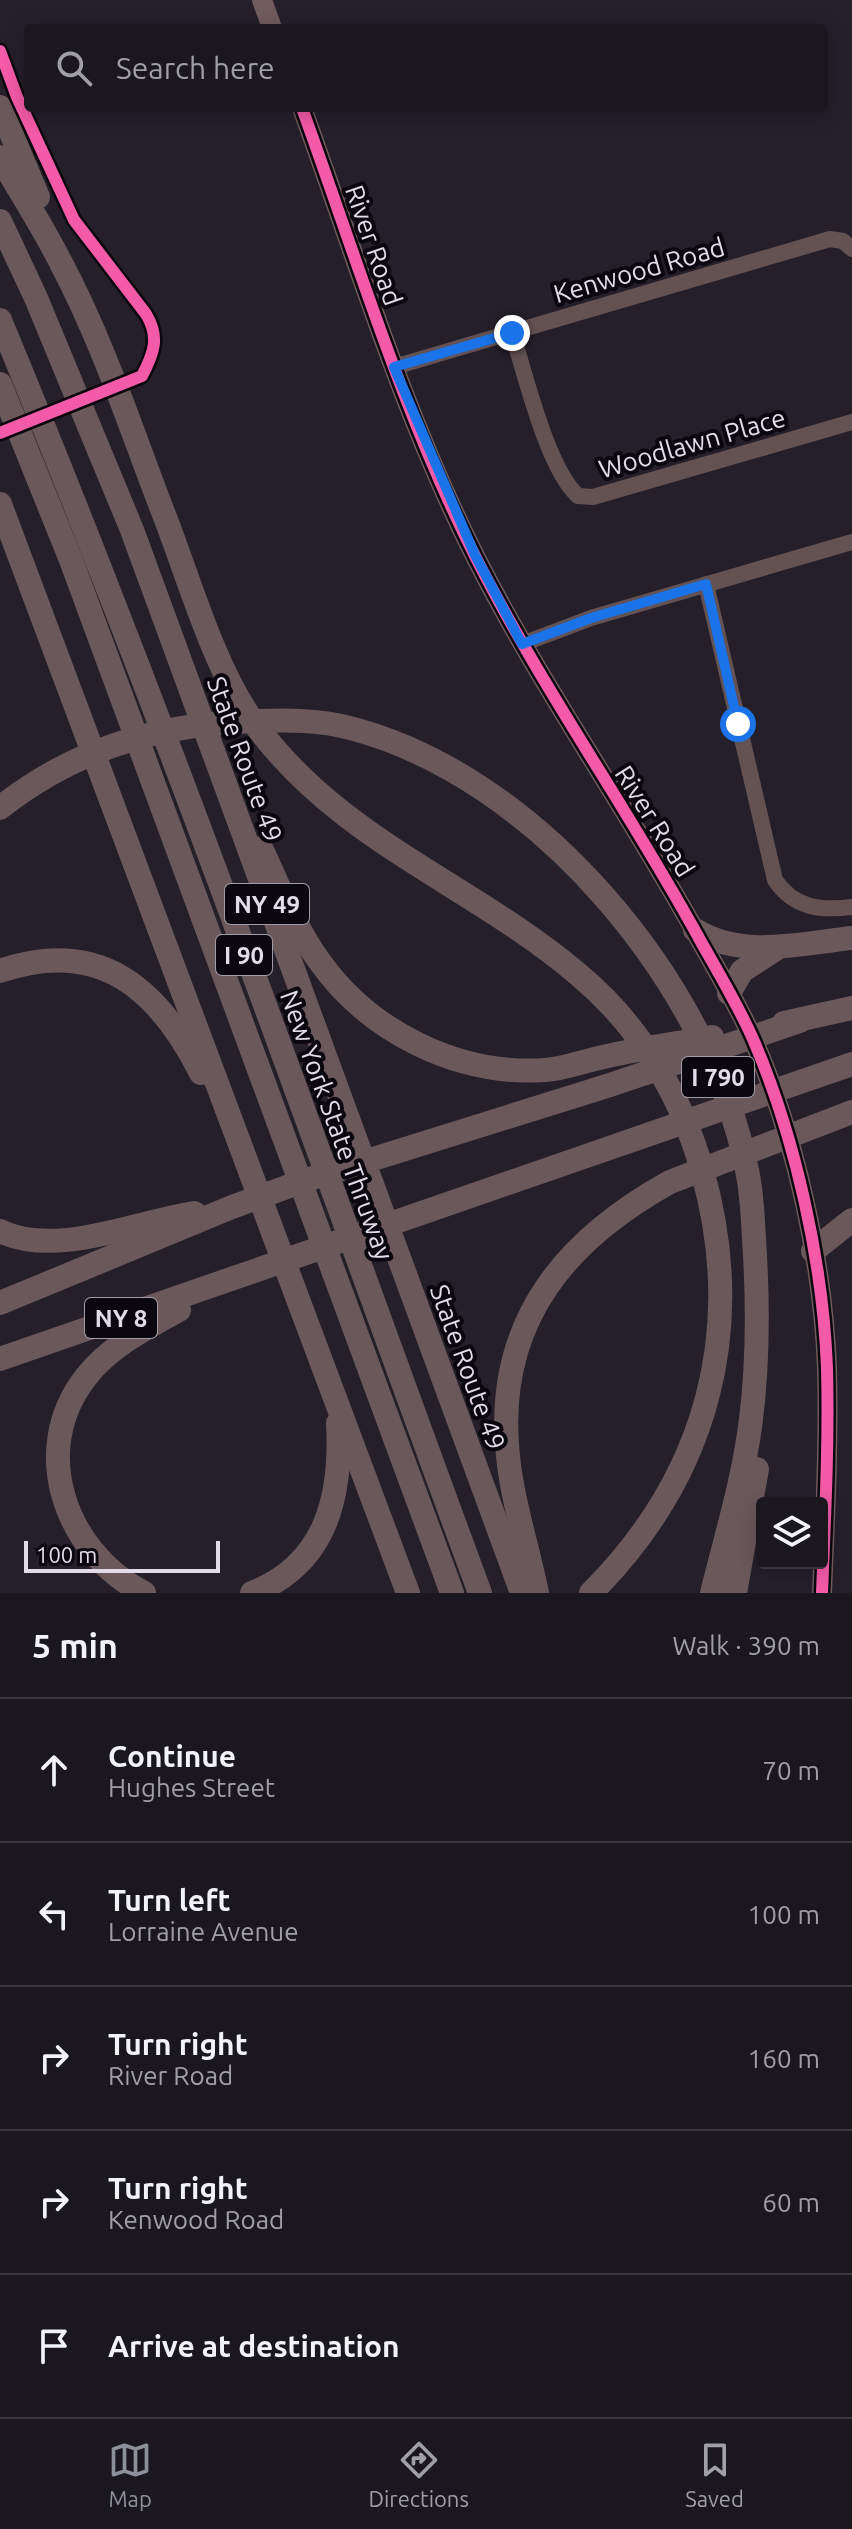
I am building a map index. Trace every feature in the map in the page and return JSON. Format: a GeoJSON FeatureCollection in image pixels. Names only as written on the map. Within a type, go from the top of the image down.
{"type":"FeatureCollection","features":[{"type":"Feature","properties":{"kind":"highway"},"geometry":{"type":"LineString","coordinates":[[0,107],[90,325],[220,657],[248,715],[278,754],[320,797],[375,840],[545,948],[582,977],[646,1047],[670,1086],[694,1139],[715,1215],[722,1269],[716,1364],[688,1456],[665,1500],[642,1535],[591,1593]]}},
{"type":"Feature","properties":{"kind":"highway"},"geometry":{"type":"LineString","coordinates":[[0,157],[62,263]]}},
{"type":"Feature","properties":{"kind":"highway","name":"State Route 49"},"geometry":{"type":"LineString","coordinates":[[0,221],[36,298],[132,530],[522,1593]]}},
{"type":"Feature","properties":{"kind":"highway","name":"New York State Thruway"},"geometry":{"type":"LineString","coordinates":[[0,320],[129,643],[480,1593]]}},
{"type":"Feature","properties":{"kind":"highway","name":"New York State Thruway"},"geometry":{"type":"LineString","coordinates":[[0,384],[71,560],[452,1593]]}},
{"type":"Feature","properties":{"kind":"highway"},"geometry":{"type":"LineString","coordinates":[[0,504],[254,1174],[408,1593]]}},
{"type":"Feature","properties":{"kind":"highway","name":"I 790"},"geometry":{"type":"LineString","coordinates":[[0,808],[58,768],[113,744],[203,723],[296,720],[349,727],[416,752],[491,794],[571,863],[611,907],[656,965],[714,1066],[732,1112],[748,1172],[758,1348],[744,1461],[712,1593]]}},
{"type":"Feature","properties":{"kind":"highway"},"geometry":{"type":"LineString","coordinates":[[213,753],[318,959],[356,1003],[387,1027],[422,1047],[475,1064],[512,1070],[548,1070],[600,1057],[800,1021]]}},
{"type":"Feature","properties":{"kind":"highway"},"geometry":{"type":"LineString","coordinates":[[695,930],[713,941],[746,948],[852,938]]}},
{"type":"Feature","properties":{"kind":"highway"},"geometry":{"type":"LineString","coordinates":[[729,993],[742,971],[759,957],[782,946]]}},
{"type":"Feature","properties":{"kind":"highway"},"geometry":{"type":"LineString","coordinates":[[0,971],[23,963],[58,959],[111,971],[136,985],[161,1008],[184,1039],[254,1174]]}},
{"type":"Feature","properties":{"kind":"highway","name":"NY 8"},"geometry":{"type":"LineString","coordinates":[[0,1303],[232,1207],[800,1021],[852,1008]]}},
{"type":"Feature","properties":{"kind":"highway","name":"NY 8"},"geometry":{"type":"LineString","coordinates":[[0,1359],[852,1064]]}},
{"type":"Feature","properties":{"kind":"highway"},"geometry":{"type":"LineString","coordinates":[[537,1593],[513,1493],[507,1447],[509,1385],[517,1351],[547,1285],[578,1246],[610,1218],[670,1182],[841,1116]]}},
{"type":"Feature","properties":{"kind":"highway"},"geometry":{"type":"LineString","coordinates":[[735,1593],[769,1394],[772,1341],[770,1284],[748,1172]]}},
{"type":"Feature","properties":{"kind":"highway"},"geometry":{"type":"LineString","coordinates":[[0,1231],[28,1240],[61,1241],[150,1220],[232,1207]]}},
{"type":"Feature","properties":{"kind":"highway"},"geometry":{"type":"LineString","coordinates":[[813,1251],[852,1220]]}},
{"type":"Feature","properties":{"kind":"highway"},"geometry":{"type":"LineString","coordinates":[[144,1593],[124,1583],[97,1560],[76,1531],[63,1502],[58,1472],[59,1439],[69,1404],[86,1377],[113,1350],[241,1277]]}},
{"type":"Feature","properties":{"kind":"highway"},"geometry":{"type":"LineString","coordinates":[[252,1593],[279,1580],[302,1559],[319,1536],[334,1504],[340,1467],[337,1401]]}},
{"type":"Feature","properties":{"kind":"main road"},"geometry":{"type":"LineString","coordinates":[[262,0],[271,24]]}},
{"type":"Feature","properties":{"kind":"main road","name":"River Road"},"geometry":{"type":"LineString","coordinates":[[303,112],[394,367],[475,555],[522,644],[695,930],[752,1038],[772,1092],[793,1162],[813,1251],[827,1364],[822,1593]]}},
{"type":"Feature","properties":{"kind":"street","name":"Kenwood Road"},"geometry":{"type":"LineString","coordinates":[[394,367],[830,239],[851,248]]}},
{"type":"Feature","properties":{"kind":"street","name":"Woodlawn Place"},"geometry":{"type":"LineString","coordinates":[[512,333],[552,455],[566,486],[578,496],[593,497],[852,422]]}},
{"type":"Feature","properties":{"kind":"street"},"geometry":{"type":"LineString","coordinates":[[522,644],[591,618],[852,542]]}},
{"type":"Feature","properties":{"kind":"street"},"geometry":{"type":"LineString","coordinates":[[706,584],[775,880],[795,902],[811,907],[852,907]]}},
{"type":"Feature","properties":{"kind":"cycle path"},"geometry":{"type":"LineString","coordinates":[[0,51],[17,97],[74,220],[146,314],[154,338],[150,360],[142,376],[0,433]]}},
{"type":"Feature","properties":{"kind":"cycle path"},"geometry":{"type":"LineString","coordinates":[[303,112],[382,336],[450,504],[529,655],[721,976],[747,1026],[782,1116],[813,1243],[824,1327],[827,1424],[822,1593]]}},
{"type":"Feature","properties":{"kind":"route"},"geometry":{"type":"LineString","coordinates":[[512,333],[394,367],[423,441],[475,555],[522,644],[591,618],[706,584],[738,724]]}}]}
